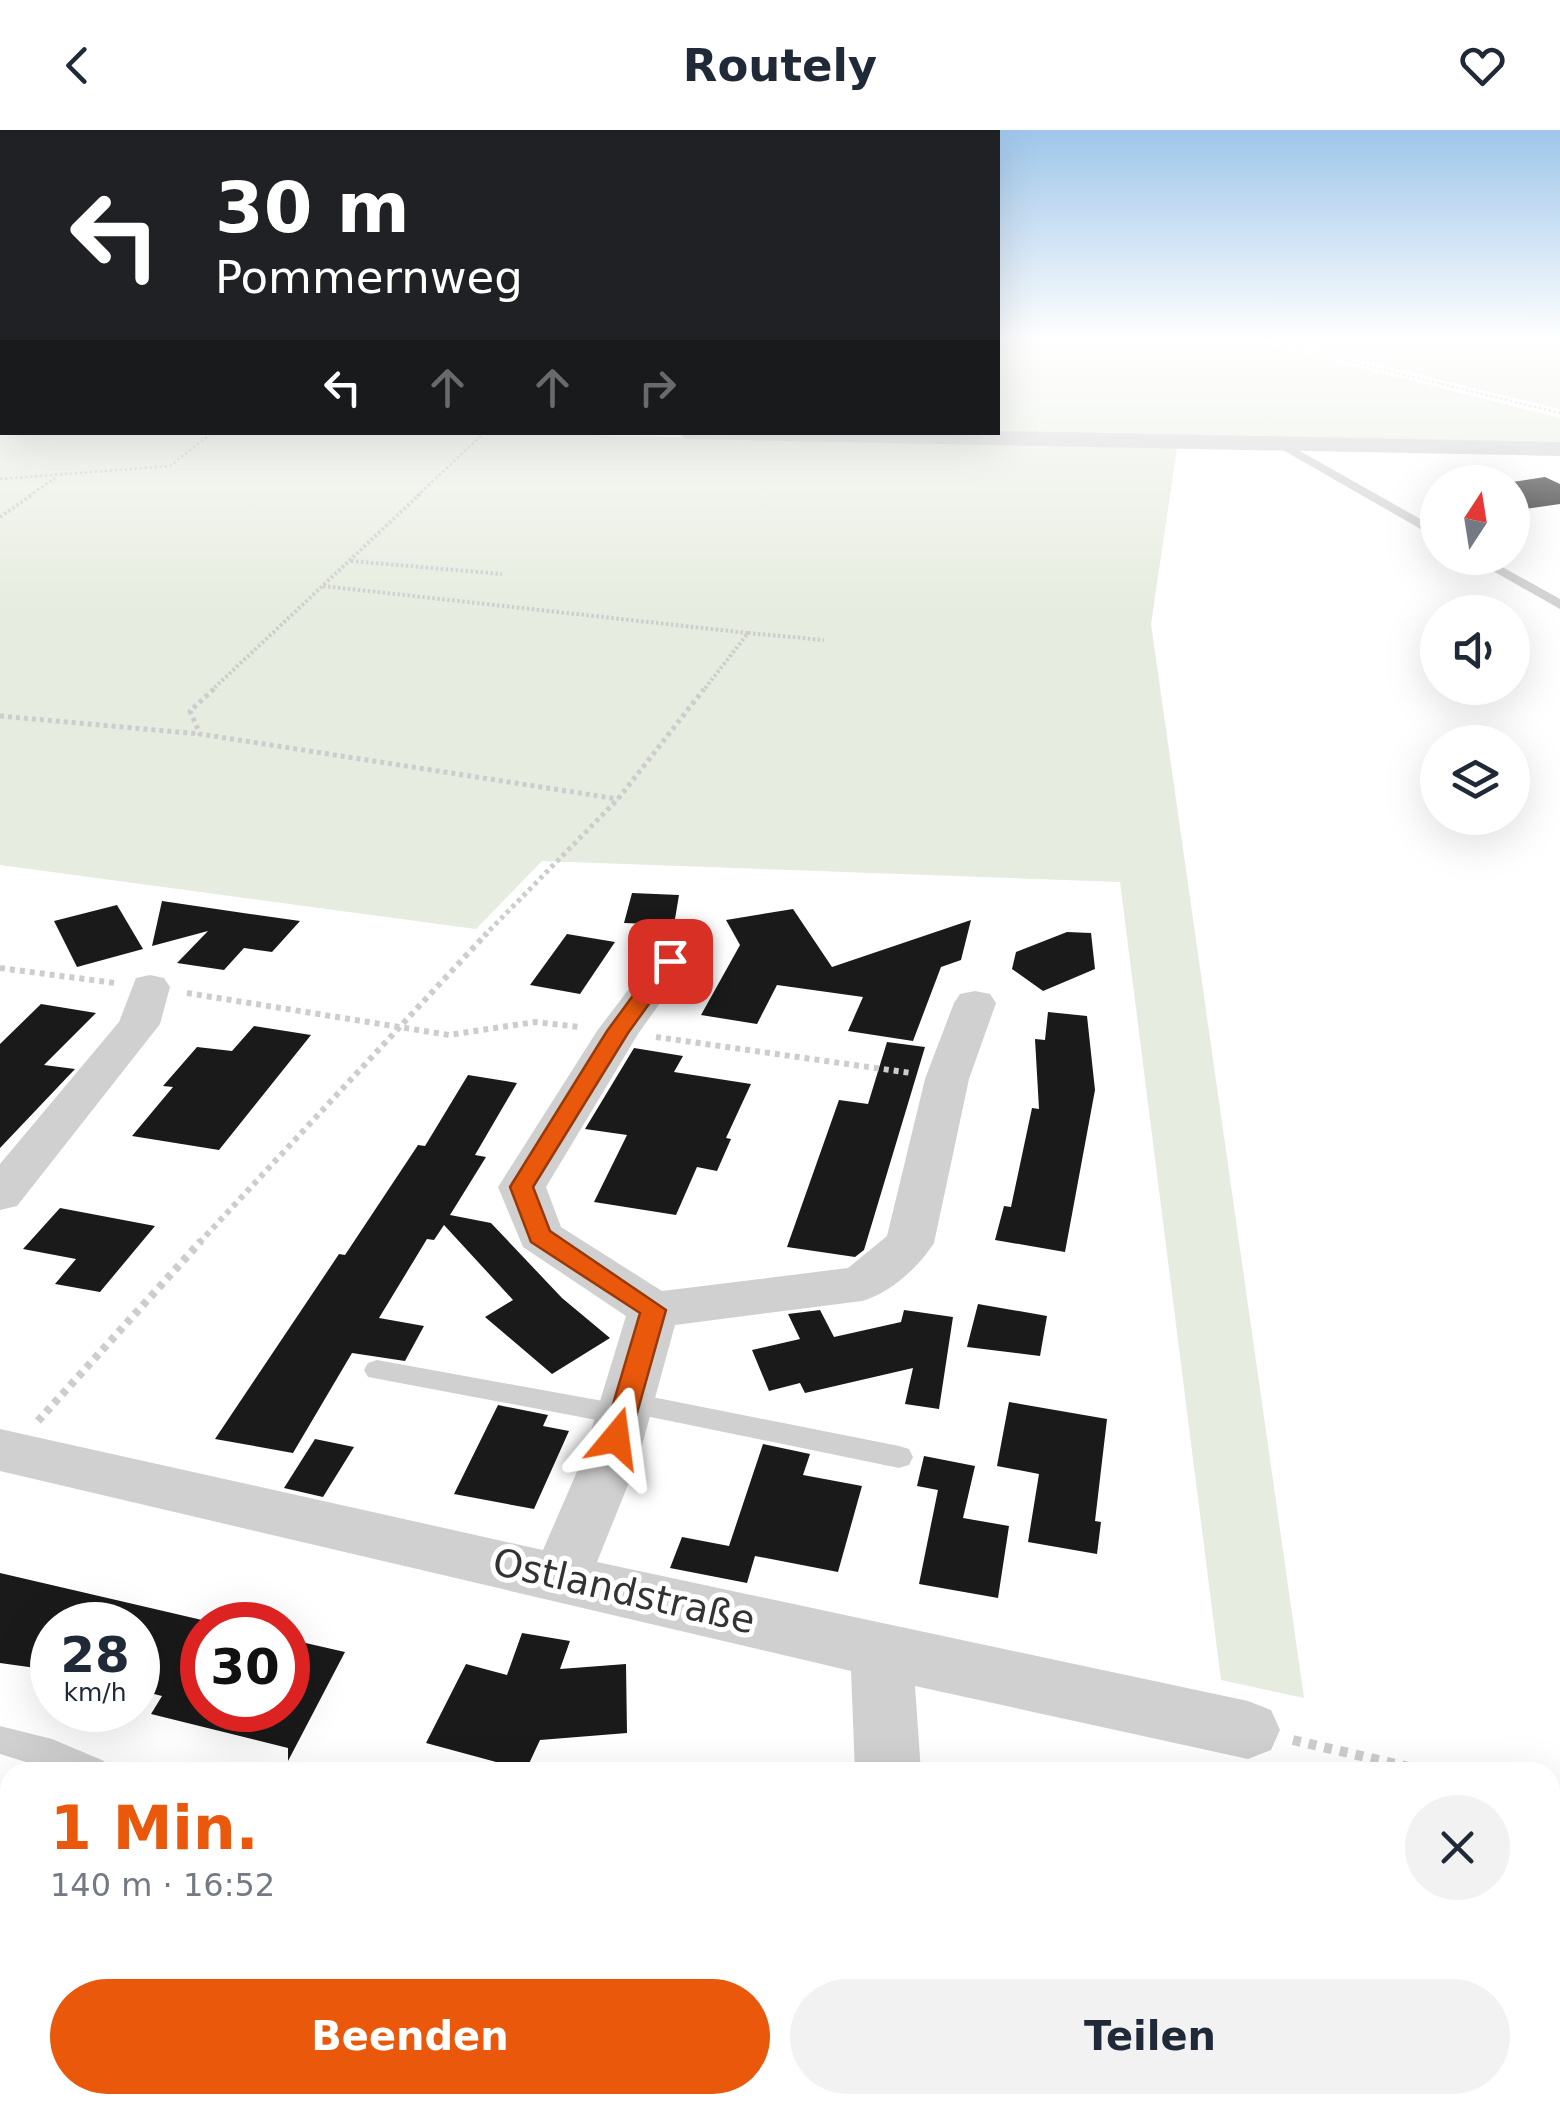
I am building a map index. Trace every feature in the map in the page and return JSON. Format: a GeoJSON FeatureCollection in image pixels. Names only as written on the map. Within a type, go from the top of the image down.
{"type":"FeatureCollection","features":[{"type":"Feature","properties":{"kind":"street"},"geometry":{"type":"LineString","coordinates":[[834,435],[1560,449]]}},
{"type":"Feature","properties":{"kind":"street"},"geometry":{"type":"LineString","coordinates":[[670,961],[618,1031],[522,1187],[540,1236],[654,1310],[862,1284],[910,1243],[947,1078],[975,1003]]}},
{"type":"Feature","properties":{"kind":"street"},"geometry":{"type":"LineString","coordinates":[[0,1196],[138,1024],[150,987]]}},
{"type":"Feature","properties":{"kind":"street"},"geometry":{"type":"LineString","coordinates":[[562,1576],[610,1460],[654,1310]]}},
{"type":"Feature","properties":{"kind":"street","name":"Ostlandstraße"},"geometry":{"type":"LineString","coordinates":[[5,1451],[882,1652],[1248,1730]]}},
{"type":"Feature","properties":{"kind":"street"},"geometry":{"type":"LineString","coordinates":[[882,1652],[888,1762]]}},
{"type":"Feature","properties":{"kind":"lane"},"geometry":{"type":"LineString","coordinates":[[1280,444],[1420,524]]}},
{"type":"Feature","properties":{"kind":"lane"},"geometry":{"type":"LineString","coordinates":[[1507,575],[1560,605]]}},
{"type":"Feature","properties":{"kind":"lane"},"geometry":{"type":"LineString","coordinates":[[377,1370],[625,1408],[899,1457]]}},
{"type":"Feature","properties":{"kind":"lane"},"geometry":{"type":"LineString","coordinates":[[0,1740],[70,1762]]}},
{"type":"Feature","properties":{"kind":"path"},"geometry":{"type":"LineString","coordinates":[[0,479],[170,466],[209,435]]}},
{"type":"Feature","properties":{"kind":"path"},"geometry":{"type":"LineString","coordinates":[[200,734],[190,711],[482,435]]}},
{"type":"Feature","properties":{"kind":"path"},"geometry":{"type":"LineString","coordinates":[[0,517],[56,477]]}},
{"type":"Feature","properties":{"kind":"path"},"geometry":{"type":"LineString","coordinates":[[350,560],[502,574]]}},
{"type":"Feature","properties":{"kind":"path"},"geometry":{"type":"LineString","coordinates":[[323,586],[824,640]]}},
{"type":"Feature","properties":{"kind":"path"},"geometry":{"type":"LineString","coordinates":[[5,1451],[396,1026],[618,799],[748,633]]}},
{"type":"Feature","properties":{"kind":"path"},"geometry":{"type":"LineString","coordinates":[[0,716],[200,734],[618,799]]}},
{"type":"Feature","properties":{"kind":"path"},"geometry":{"type":"LineString","coordinates":[[0,968],[150,987],[449,1035],[535,1022],[947,1078]]}},
{"type":"Feature","properties":{"kind":"path"},"geometry":{"type":"LineString","coordinates":[[1248,1730],[1387,1762]]}},
{"type":"Feature","properties":{"kind":"shaded area"},"geometry":{"type":"Polygon","coordinates":[[[1025,433],[1560,433],[1560,444],[1025,433]]]}},
{"type":"Feature","properties":{"kind":"shaded area"},"geometry":{"type":"Polygon","coordinates":[[[0,435],[589,435],[1177,448],[1151,624],[1304,1698],[1221,1680],[1120,882],[542,861],[476,929],[0,865],[0,435]]]}},
{"type":"Feature","properties":{"kind":"building"},"geometry":{"type":"Polygon","coordinates":[[[1545,477],[1560,484],[1560,504],[1530,508],[1530,479],[1545,477]]]}},
{"type":"Feature","properties":{"kind":"building"},"geometry":{"type":"Polygon","coordinates":[[[632,893],[679,895],[674,925],[624,923],[632,893]]]}},
{"type":"Feature","properties":{"kind":"building"},"geometry":{"type":"Polygon","coordinates":[[[162,901],[300,921],[272,952],[244,948],[224,970],[177,963],[208,931],[152,946],[162,901]]]}},
{"type":"Feature","properties":{"kind":"building"},"geometry":{"type":"Polygon","coordinates":[[[117,905],[143,949],[77,967],[54,921],[117,905]]]}},
{"type":"Feature","properties":{"kind":"building"},"geometry":{"type":"Polygon","coordinates":[[[793,909],[832,967],[971,920],[961,960],[941,967],[913,1041],[848,1031],[863,997],[777,985],[757,1024],[701,1015],[740,945],[726,920],[793,909]]]}},
{"type":"Feature","properties":{"kind":"building"},"geometry":{"type":"Polygon","coordinates":[[[1067,932],[1091,933],[1095,969],[1043,991],[1012,969],[1016,952],[1067,932]]]}},
{"type":"Feature","properties":{"kind":"building"},"geometry":{"type":"Polygon","coordinates":[[[567,934],[615,942],[580,994],[530,985],[567,934]]]}},
{"type":"Feature","properties":{"kind":"building"},"geometry":{"type":"Polygon","coordinates":[[[41,1004],[96,1013],[44,1065],[75,1069],[0,1148],[0,1044],[41,1004]]]}},
{"type":"Feature","properties":{"kind":"building"},"geometry":{"type":"Polygon","coordinates":[[[1048,1012],[1087,1016],[1095,1090],[1065,1252],[995,1240],[1004,1206],[1011,1207],[1032,1108],[1039,1109],[1035,1039],[1045,1040],[1048,1012]]]}},
{"type":"Feature","properties":{"kind":"building"},"geometry":{"type":"Polygon","coordinates":[[[254,1026],[311,1035],[219,1150],[132,1136],[173,1087],[163,1086],[197,1047],[232,1051],[254,1026]]]}},
{"type":"Feature","properties":{"kind":"building"},"geometry":{"type":"Polygon","coordinates":[[[887,1042],[925,1047],[864,1250],[855,1257],[787,1247],[839,1100],[868,1104],[887,1042]]]}},
{"type":"Feature","properties":{"kind":"building"},"geometry":{"type":"Polygon","coordinates":[[[634,1048],[683,1056],[674,1072],[751,1084],[726,1138],[731,1139],[717,1171],[697,1167],[676,1215],[594,1202],[627,1135],[585,1129],[634,1048]]]}},
{"type":"Feature","properties":{"kind":"building"},"geometry":{"type":"Polygon","coordinates":[[[468,1075],[517,1083],[475,1155],[486,1157],[450,1215],[491,1223],[562,1298],[610,1338],[552,1374],[485,1317],[513,1300],[444,1225],[434,1240],[427,1239],[379,1318],[424,1326],[405,1361],[352,1353],[293,1453],[215,1439],[339,1254],[345,1255],[418,1145],[425,1146],[468,1075]]]}},
{"type":"Feature","properties":{"kind":"building"},"geometry":{"type":"Polygon","coordinates":[[[60,1208],[155,1226],[100,1292],[55,1284],[76,1259],[23,1249],[60,1208]]]}},
{"type":"Feature","properties":{"kind":"building"},"geometry":{"type":"Polygon","coordinates":[[[978,1304],[1047,1316],[1040,1356],[967,1347],[978,1304]]]}},
{"type":"Feature","properties":{"kind":"building"},"geometry":{"type":"Polygon","coordinates":[[[820,1310],[834,1337],[901,1322],[904,1310],[953,1317],[939,1409],[905,1404],[913,1368],[805,1393],[800,1383],[769,1391],[752,1350],[800,1339],[788,1314],[820,1310]]]}},
{"type":"Feature","properties":{"kind":"building"},"geometry":{"type":"Polygon","coordinates":[[[1009,1402],[1107,1419],[1095,1521],[1101,1522],[1097,1554],[1028,1542],[1039,1474],[997,1466],[1009,1402]]]}},
{"type":"Feature","properties":{"kind":"building"},"geometry":{"type":"Polygon","coordinates":[[[498,1405],[548,1415],[543,1426],[569,1431],[534,1509],[454,1494],[498,1405]]]}},
{"type":"Feature","properties":{"kind":"building"},"geometry":{"type":"Polygon","coordinates":[[[315,1439],[354,1447],[323,1497],[284,1488],[315,1439]]]}},
{"type":"Feature","properties":{"kind":"building"},"geometry":{"type":"Polygon","coordinates":[[[763,1444],[810,1454],[803,1475],[862,1486],[838,1572],[755,1556],[747,1583],[670,1568],[682,1537],[729,1546],[763,1444]]]}},
{"type":"Feature","properties":{"kind":"building"},"geometry":{"type":"Polygon","coordinates":[[[924,1456],[975,1466],[963,1518],[1009,1526],[998,1598],[919,1584],[938,1490],[917,1486],[924,1456]]]}},
{"type":"Feature","properties":{"kind":"building"},"geometry":{"type":"Polygon","coordinates":[[[0,1573],[125,1602],[30,1602],[30,1667],[0,1663],[0,1573]]]}},
{"type":"Feature","properties":{"kind":"building"},"geometry":{"type":"Polygon","coordinates":[[[160,1610],[180,1615],[180,1721],[160,1716],[160,1610]]]}},
{"type":"Feature","properties":{"kind":"building"},"geometry":{"type":"Polygon","coordinates":[[[522,1633],[570,1641],[560,1669],[626,1664],[627,1733],[540,1740],[530,1762],[496,1762],[426,1743],[466,1664],[507,1675],[522,1633]]]}},
{"type":"Feature","properties":{"kind":"building"},"geometry":{"type":"Polygon","coordinates":[[[310,1644],[345,1652],[310,1719],[310,1644]]]}},
{"type":"Feature","properties":{"kind":"building"},"geometry":{"type":"Polygon","coordinates":[[[224,1732],[303,1732],[288,1761],[288,1748],[224,1732]]]}},
{"type":"Feature","properties":{"kind":"route"},"geometry":{"type":"LineString","coordinates":[[616,1438],[654,1310],[540,1236],[522,1187],[618,1031],[670,961]]}}]}
